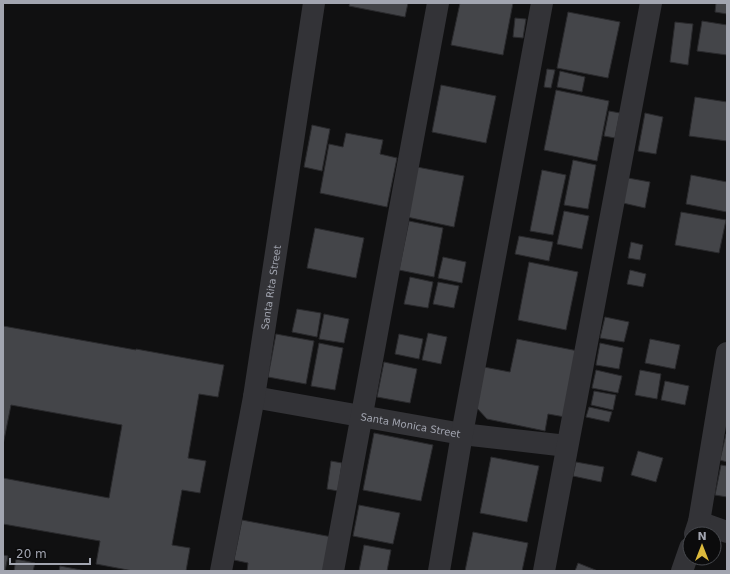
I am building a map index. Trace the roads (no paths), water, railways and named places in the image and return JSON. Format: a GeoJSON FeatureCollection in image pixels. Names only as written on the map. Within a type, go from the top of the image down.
{"type":"FeatureCollection","features":[{"type":"Feature","properties":{"kind":"street","name":"Santa Rita Street"},"geometry":{"type":"LineString","coordinates":[[221,571],[254,397],[314,3]]}},
{"type":"Feature","properties":{"kind":"street"},"geometry":{"type":"LineString","coordinates":[[333,571],[438,3]]}},
{"type":"Feature","properties":{"kind":"street"},"geometry":{"type":"LineString","coordinates":[[439,571],[462,434],[542,3]]}},
{"type":"Feature","properties":{"kind":"street"},"geometry":{"type":"LineString","coordinates":[[544,571],[651,3]]}},
{"type":"Feature","properties":{"kind":"street"},"geometry":{"type":"LineString","coordinates":[[697,526],[725,381],[727,353]]}},
{"type":"Feature","properties":{"kind":"street","name":"Santa Monica Street"},"geometry":{"type":"LineString","coordinates":[[254,397],[462,434],[567,446]]}}]}
